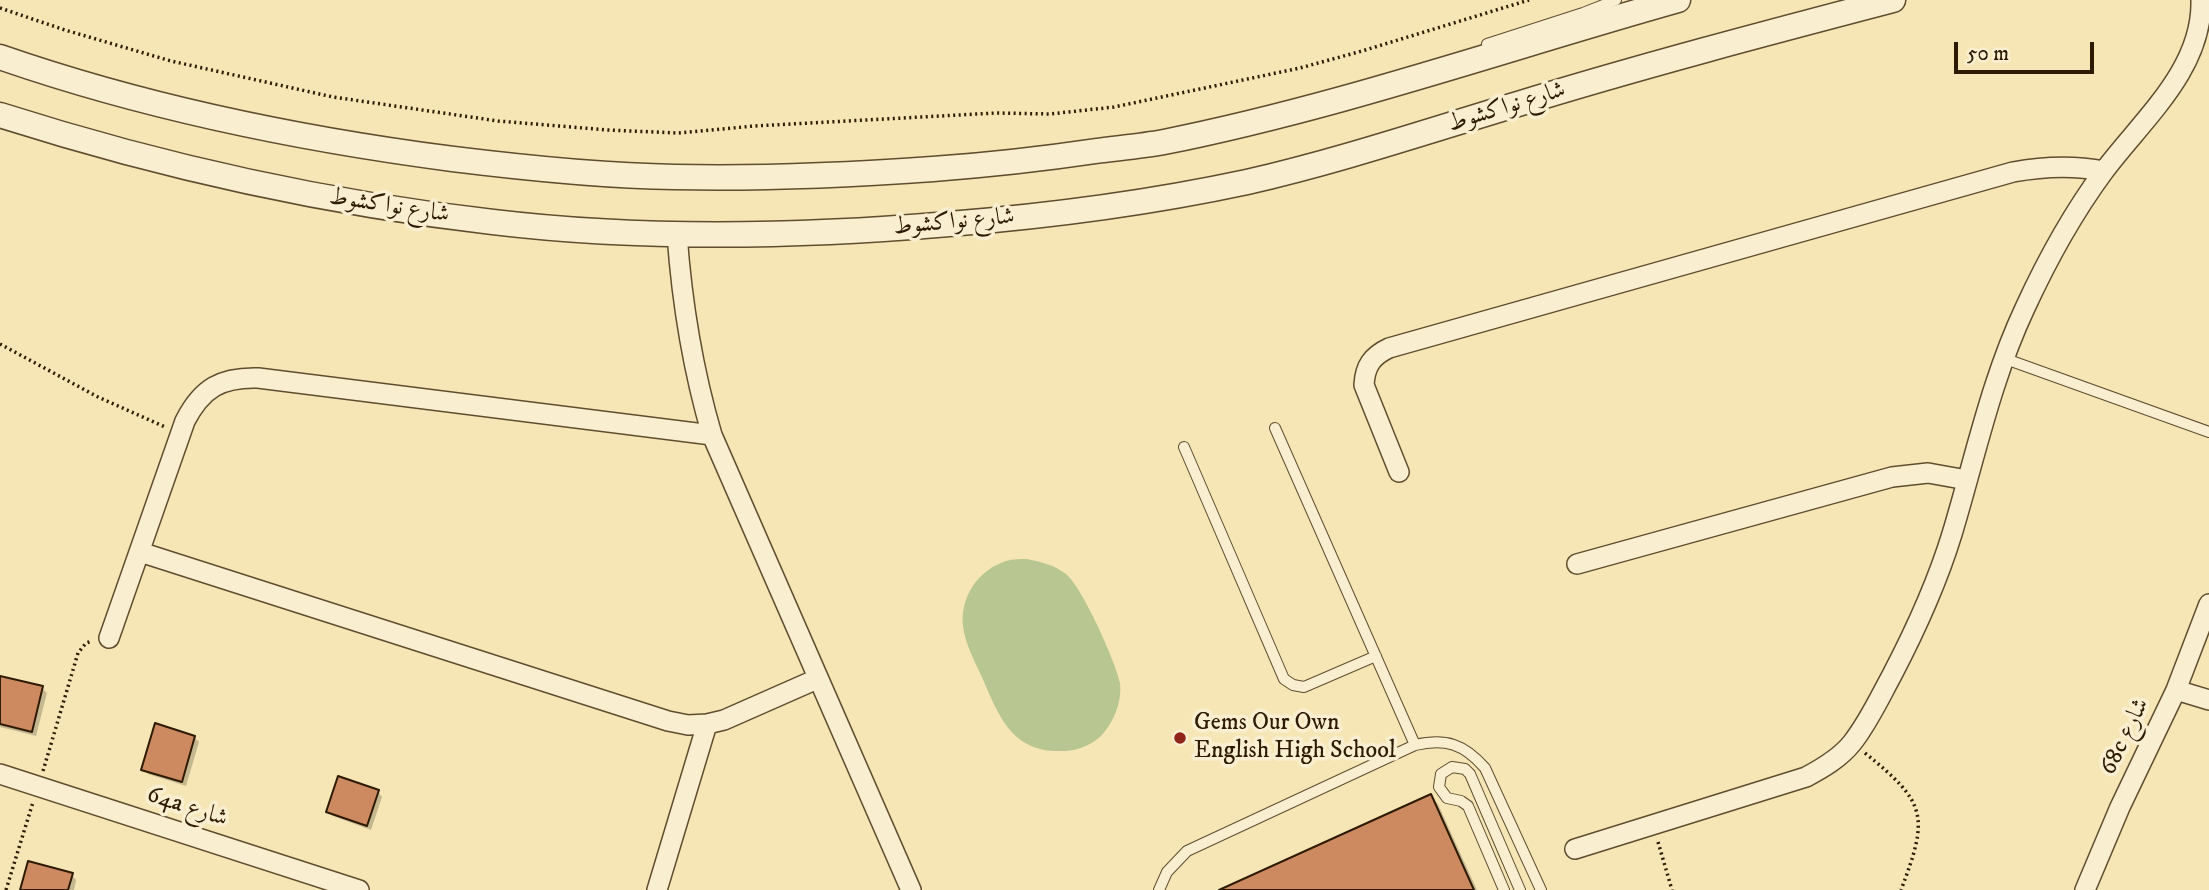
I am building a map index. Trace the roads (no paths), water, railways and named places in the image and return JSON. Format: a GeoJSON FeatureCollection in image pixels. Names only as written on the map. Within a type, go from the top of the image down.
{"type":"FeatureCollection","features":[{"type":"Feature","properties":{"kind":"street"},"geometry":{"type":"LineString","coordinates":[[0,57],[143,101],[248,125],[411,153],[588,173],[763,177],[893,172],[1008,163],[1158,143],[1222,130],[1380,89],[1678,0]]}},
{"type":"Feature","properties":{"kind":"street"},"geometry":{"type":"LineString","coordinates":[[1766,34],[1795,17],[1846,0]]}},
{"type":"Feature","properties":{"kind":"street","name":"شارع نواكشوط"},"geometry":{"type":"LineString","coordinates":[[0,114],[136,155],[226,177],[316,196],[497,223],[677,233],[807,232],[911,227],[1013,219],[1164,198],[1250,181],[1384,146],[1520,103],[1893,0]]}},
{"type":"Feature","properties":{"kind":"street"},"geometry":{"type":"LineString","coordinates":[[1575,849],[1806,777],[1831,763],[1852,743],[1888,684],[1932,590],[1951,535],[1983,418],[2024,309],[2074,215],[2177,79],[2193,45],[2201,0]]}},
{"type":"Feature","properties":{"kind":"street"},"geometry":{"type":"LineString","coordinates":[[1399,472],[1364,385],[1370,362],[1378,353],[1389,348],[2013,172],[2057,166],[2104,172]]}},
{"type":"Feature","properties":{"kind":"street"},"geometry":{"type":"LineString","coordinates":[[677,233],[691,357],[712,435],[911,890]]}},
{"type":"Feature","properties":{"kind":"street"},"geometry":{"type":"LineString","coordinates":[[109,638],[193,404],[206,391],[222,382],[239,377],[285,381],[712,435]]}},
{"type":"Feature","properties":{"kind":"street"},"geometry":{"type":"LineString","coordinates":[[1577,564],[1892,477],[1928,473],[1967,480]]}},
{"type":"Feature","properties":{"kind":"street"},"geometry":{"type":"LineString","coordinates":[[140,552],[668,721],[688,725],[724,720],[817,679]]}},
{"type":"Feature","properties":{"kind":"street","name":"68c شارع"},"geometry":{"type":"LineString","coordinates":[[2085,890],[2126,794],[2176,690],[2209,604]]}},
{"type":"Feature","properties":{"kind":"street"},"geometry":{"type":"LineString","coordinates":[[2176,690],[2209,700]]}},
{"type":"Feature","properties":{"kind":"street"},"geometry":{"type":"LineString","coordinates":[[657,890],[707,724]]}},
{"type":"Feature","properties":{"kind":"street","name":"64a شارع"},"geometry":{"type":"LineString","coordinates":[[0,774],[359,890]]}},
{"type":"Feature","properties":{"kind":"lane"},"geometry":{"type":"LineString","coordinates":[[1483,45],[1616,0]]}},
{"type":"Feature","properties":{"kind":"lane"},"geometry":{"type":"LineString","coordinates":[[1368,80],[1417,66]]}},
{"type":"Feature","properties":{"kind":"lane"},"geometry":{"type":"LineString","coordinates":[[1222,130],[1245,114],[1344,87]]}},
{"type":"Feature","properties":{"kind":"lane"},"geometry":{"type":"LineString","coordinates":[[2004,358],[2209,432]]}},
{"type":"Feature","properties":{"kind":"lane"},"geometry":{"type":"LineString","coordinates":[[1275,428],[1415,745]]}},
{"type":"Feature","properties":{"kind":"lane"},"geometry":{"type":"LineString","coordinates":[[1184,447],[1284,679],[1293,685],[1304,687],[1377,656]]}},
{"type":"Feature","properties":{"kind":"lane"},"geometry":{"type":"LineString","coordinates":[[1159,890],[1167,872],[1187,851],[1415,745],[1431,741],[1462,747],[1480,761],[1541,890]]}},
{"type":"Feature","properties":{"kind":"lane"},"geometry":{"type":"LineString","coordinates":[[1504,890],[1468,806],[1461,801],[1447,798],[1439,787],[1441,774],[1452,767],[1465,769],[1470,774],[1520,890]]}},
{"type":"Feature","properties":{"kind":"place","name":"Gems Our Own English High School"},"geometry":{"type":"Point","coordinates":[1180,738]}}]}
